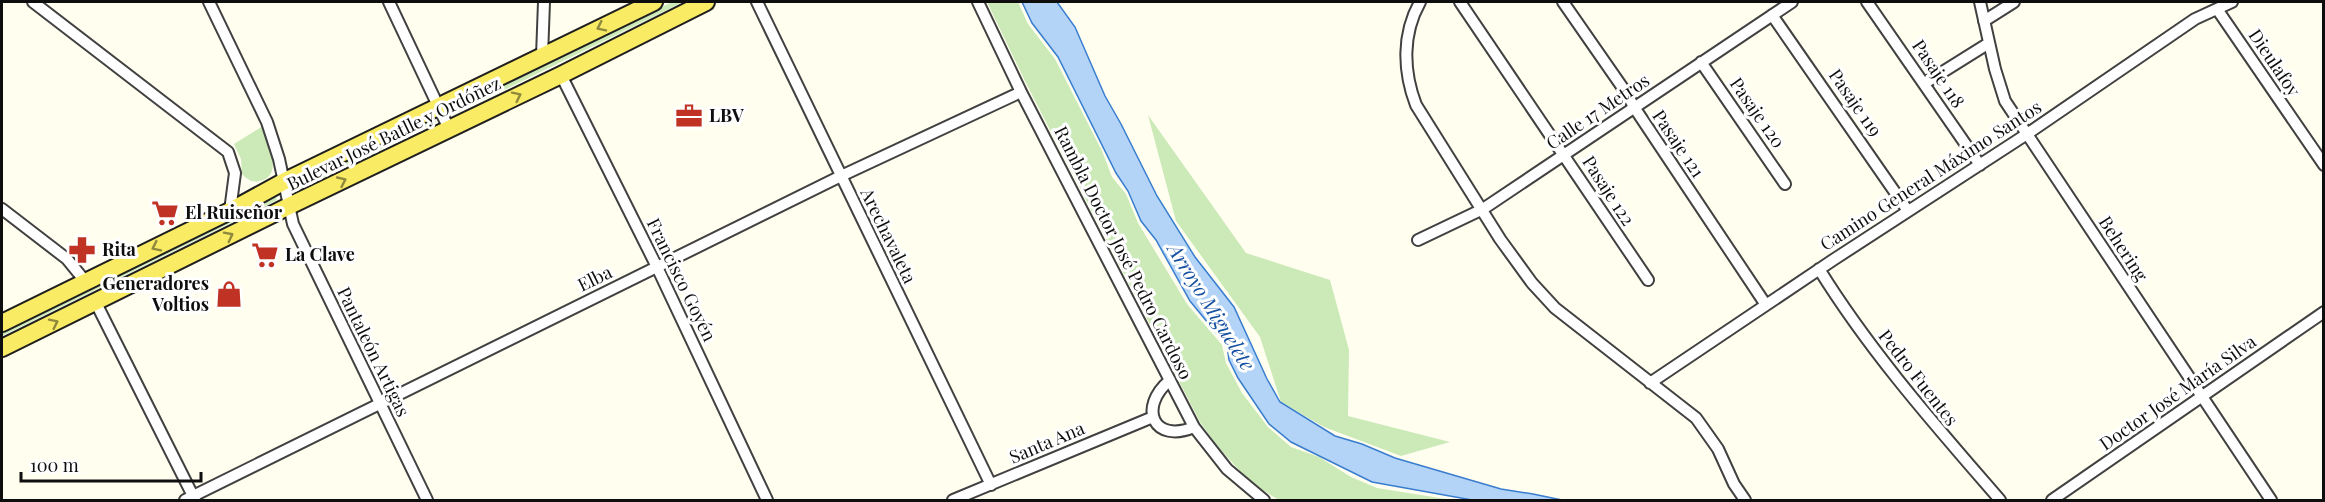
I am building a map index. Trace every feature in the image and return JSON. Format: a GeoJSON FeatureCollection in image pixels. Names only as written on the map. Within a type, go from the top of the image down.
{"type":"FeatureCollection","features":[{"type":"Feature","properties":{"kind":"main road","name":"Bulevar José Batlle y Ordóñez"},"geometry":{"type":"LineString","coordinates":[[2,323],[230,211],[283,182],[654,2]]}},
{"type":"Feature","properties":{"kind":"main road","name":"Bulevar José Batlle y Ordóñez"},"geometry":{"type":"LineString","coordinates":[[2,348],[706,2]]}},
{"type":"Feature","properties":{"kind":"street"},"geometry":{"type":"LineString","coordinates":[[33,2],[228,152],[235,173],[230,211]]}},
{"type":"Feature","properties":{"kind":"street","name":"Pantaleón Artigas"},"geometry":{"type":"LineString","coordinates":[[209,2],[267,122],[279,159],[293,224],[427,501]]}},
{"type":"Feature","properties":{"kind":"street"},"geometry":{"type":"LineString","coordinates":[[389,2],[449,129]]}},
{"type":"Feature","properties":{"kind":"street"},"geometry":{"type":"LineString","coordinates":[[542,56],[544,2]]}},
{"type":"Feature","properties":{"kind":"street","name":"Arechavaleta"},"geometry":{"type":"LineString","coordinates":[[757,2],[991,484]]}},
{"type":"Feature","properties":{"kind":"street","name":"Rambla Doctor José Pedro Cardoso"},"geometry":{"type":"LineString","coordinates":[[978,2],[1021,92],[1194,427],[1227,469],[1264,501]]}},
{"type":"Feature","properties":{"kind":"street"},"geometry":{"type":"LineString","coordinates":[[1420,2],[1413,14],[1407,42],[1408,84],[1416,105],[1500,239],[1532,283],[1555,308],[1696,418],[1718,449],[1734,484],[1745,501]]}},
{"type":"Feature","properties":{"kind":"street","name":"Pasaje 122"},"geometry":{"type":"LineString","coordinates":[[1460,2],[1648,280]]}},
{"type":"Feature","properties":{"kind":"street","name":"Pasaje 121"},"geometry":{"type":"LineString","coordinates":[[1563,2],[1621,84],[1766,305]]}},
{"type":"Feature","properties":{"kind":"street","name":"Calle 17 Metros"},"geometry":{"type":"LineString","coordinates":[[1418,240],[1483,209],[1792,2]]}},
{"type":"Feature","properties":{"kind":"street","name":"Pasaje 118"},"geometry":{"type":"LineString","coordinates":[[1867,2],[1980,165]]}},
{"type":"Feature","properties":{"kind":"street","name":"Behering"},"geometry":{"type":"LineString","coordinates":[[1980,2],[1999,85],[2005,101],[2271,501]]}},
{"type":"Feature","properties":{"kind":"street"},"geometry":{"type":"LineString","coordinates":[[1984,21],[2014,2]]}},
{"type":"Feature","properties":{"kind":"street","name":"Camino General Máximo Santos"},"geometry":{"type":"LineString","coordinates":[[1650,383],[1819,269],[2027,134],[2195,19],[2232,2]]}},
{"type":"Feature","properties":{"kind":"street","name":"Dieulafoy"},"geometry":{"type":"LineString","coordinates":[[2217,9],[2324,165]]}},
{"type":"Feature","properties":{"kind":"street","name":"Pasaje 119"},"geometry":{"type":"LineString","coordinates":[[1772,15],[1875,160],[1908,212]]}},
{"type":"Feature","properties":{"kind":"street"},"geometry":{"type":"LineString","coordinates":[[1925,83],[1989,43]]}},
{"type":"Feature","properties":{"kind":"street","name":"Pasaje 120"},"geometry":{"type":"LineString","coordinates":[[1701,62],[1785,184]]}},
{"type":"Feature","properties":{"kind":"street","name":"Francisco Goyén"},"geometry":{"type":"LineString","coordinates":[[561,75],[657,267],[767,501]]}},
{"type":"Feature","properties":{"kind":"street","name":"Elba"},"geometry":{"type":"LineString","coordinates":[[191,499],[380,403],[841,176],[1021,92]]}},
{"type":"Feature","properties":{"kind":"street"},"geometry":{"type":"LineString","coordinates":[[2,209],[67,259],[85,281]]}},
{"type":"Feature","properties":{"kind":"street","name":"Pedro Fuentes"},"geometry":{"type":"LineString","coordinates":[[1819,269],[1870,345],[1938,430],[2000,501]]}},
{"type":"Feature","properties":{"kind":"street"},"geometry":{"type":"LineString","coordinates":[[96,303],[191,499]]}},
{"type":"Feature","properties":{"kind":"street","name":"Doctor José María Silva"},"geometry":{"type":"LineString","coordinates":[[2052,501],[2324,312]]}},
{"type":"Feature","properties":{"kind":"street"},"geometry":{"type":"LineString","coordinates":[[1170,380],[1159,389],[1154,398],[1154,417],[1157,423],[1166,430],[1184,431],[1194,427]]}},
{"type":"Feature","properties":{"kind":"street","name":"Santa Ana"},"geometry":{"type":"LineString","coordinates":[[953,501],[1154,417]]}},
{"type":"Feature","properties":{"kind":"green space"},"geometry":{"type":"Polygon","coordinates":[[[672,2],[683,2],[455,114],[453,110],[672,2]]]}},
{"type":"Feature","properties":{"kind":"green space"},"geometry":{"type":"Polygon","coordinates":[[[987,2],[1018,2],[1028,24],[1055,59],[1102,151],[1112,177],[1126,194],[1138,223],[1187,304],[1222,345],[1226,363],[1242,393],[1268,427],[1291,447],[1319,457],[1351,477],[1377,488],[1452,500],[1279,500],[1252,484],[1219,448],[1200,422],[1026,83],[987,2]]]}},
{"type":"Feature","properties":{"kind":"green space"},"geometry":{"type":"Polygon","coordinates":[[[1148,115],[1246,253],[1330,280],[1349,350],[1348,416],[1450,442],[1401,456],[1324,427],[1281,402],[1260,337],[1176,221],[1148,115]]]}},
{"type":"Feature","properties":{"kind":"green space"},"geometry":{"type":"Polygon","coordinates":[[[434,118],[436,122],[296,191],[294,186],[434,118]]]}},
{"type":"Feature","properties":{"kind":"green space"},"geometry":{"type":"Polygon","coordinates":[[[263,126],[273,166],[267,178],[254,181],[242,174],[241,159],[234,144],[263,126]]]}},
{"type":"Feature","properties":{"kind":"green space"},"geometry":{"type":"Polygon","coordinates":[[[275,195],[277,200],[2,336],[2,330],[275,195]]]}},
{"type":"Feature","properties":{"kind":"water","name":"Arroyo Miguelete"},"geometry":{"type":"Polygon","coordinates":[[[1022,2],[1057,2],[1075,27],[1105,96],[1157,196],[1195,257],[1234,307],[1280,402],[1335,436],[1395,458],[1501,489],[1562,500],[1472,500],[1372,482],[1291,442],[1269,424],[1238,378],[1229,360],[1227,346],[1190,301],[1156,240],[1141,221],[1128,191],[1116,173],[1058,57],[1032,23],[1022,2]]]}},
{"type":"Feature","properties":{"kind":"place","name":"LBV"},"geometry":{"type":"Point","coordinates":[689,116]}},
{"type":"Feature","properties":{"kind":"place","name":"El Ruiseñor"},"geometry":{"type":"Point","coordinates":[165,213]}},
{"type":"Feature","properties":{"kind":"place","name":"Rita"},"geometry":{"type":"Point","coordinates":[82,250]}},
{"type":"Feature","properties":{"kind":"place","name":"La Clave"},"geometry":{"type":"Point","coordinates":[265,255]}},
{"type":"Feature","properties":{"kind":"place","name":"Generadores Voltios"},"geometry":{"type":"Point","coordinates":[229,294]}}]}
